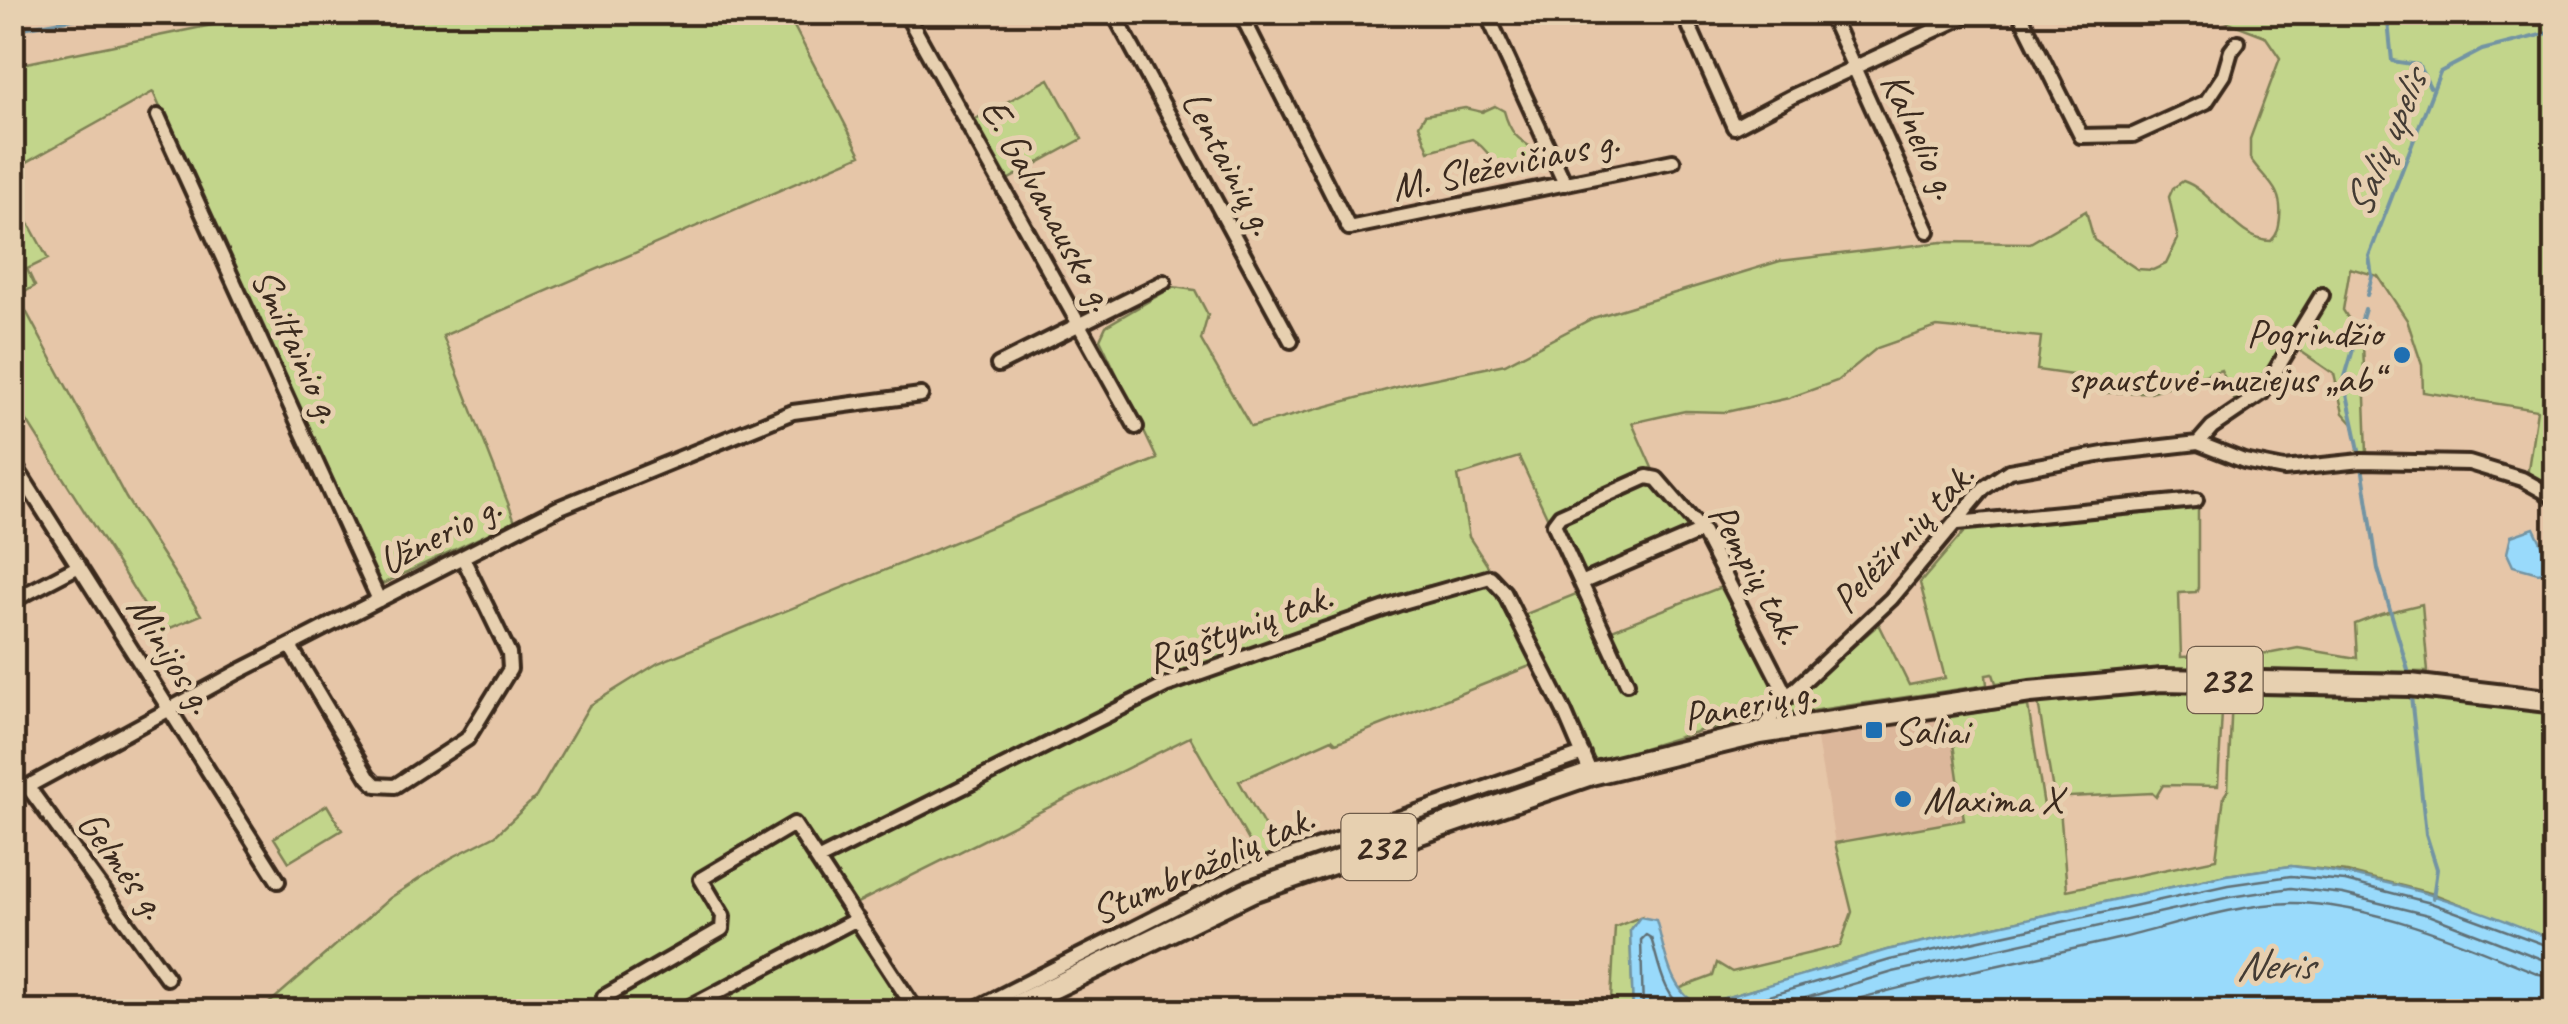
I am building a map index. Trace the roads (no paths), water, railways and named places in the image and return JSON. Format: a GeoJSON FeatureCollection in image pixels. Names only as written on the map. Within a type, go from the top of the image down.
{"type":"FeatureCollection","features":[{"type":"Feature","properties":{"kind":"main road","name":"Panerių g."},"geometry":{"type":"LineString","coordinates":[[1003,1012],[1252,891],[1591,774],[1760,733],[2040,690],[2162,680],[2410,685],[2556,702]]}},
{"type":"Feature","properties":{"kind":"street","name":"E. Galvanausko g."},"geometry":{"type":"LineString","coordinates":[[905,12],[1136,427]]}},
{"type":"Feature","properties":{"kind":"street","name":"Lentainių g."},"geometry":{"type":"LineString","coordinates":[[1113,12],[1290,341]]}},
{"type":"Feature","properties":{"kind":"street","name":"M. Sleževičiaus g."},"geometry":{"type":"LineString","coordinates":[[1240,12],[1349,228],[1673,161]]}},
{"type":"Feature","properties":{"kind":"street"},"geometry":{"type":"LineString","coordinates":[[1486,12],[1565,184]]}},
{"type":"Feature","properties":{"kind":"street"},"geometry":{"type":"LineString","coordinates":[[1683,12],[1734,128],[1974,12]]}},
{"type":"Feature","properties":{"kind":"street","name":"Kalnelio g."},"geometry":{"type":"LineString","coordinates":[[1829,12],[1928,230]]}},
{"type":"Feature","properties":{"kind":"street"},"geometry":{"type":"LineString","coordinates":[[2019,12],[2082,136],[2133,135],[2206,102],[2224,75],[2238,42]]}},
{"type":"Feature","properties":{"kind":"street","name":"Smiltainio g."},"geometry":{"type":"LineString","coordinates":[[158,116],[380,600]]}},
{"type":"Feature","properties":{"kind":"street"},"geometry":{"type":"LineString","coordinates":[[998,365],[1164,282]]}},
{"type":"Feature","properties":{"kind":"street"},"geometry":{"type":"LineString","coordinates":[[2198,443],[2212,427],[2262,393],[2322,296]]}},
{"type":"Feature","properties":{"kind":"street","name":"Užnerio g."},"geometry":{"type":"LineString","coordinates":[[12,796],[558,508],[794,412],[921,395]]}},
{"type":"Feature","properties":{"kind":"street","name":"Pelėžirnių tak."},"geometry":{"type":"LineString","coordinates":[[1760,733],[1787,697],[1872,619],[1984,488],[2009,471],[2109,453],[2198,443],[2244,462],[2284,470],[2361,460],[2470,463],[2522,480],[2556,498]]}},
{"type":"Feature","properties":{"kind":"street","name":"Minijos g."},"geometry":{"type":"LineString","coordinates":[[12,461],[278,881]]}},
{"type":"Feature","properties":{"kind":"street","name":"Pempių tak."},"geometry":{"type":"LineString","coordinates":[[1628,683],[1554,524],[1560,516],[1638,481],[1657,479],[1702,531],[1787,697]]}},
{"type":"Feature","properties":{"kind":"street"},"geometry":{"type":"LineString","coordinates":[[1957,523],[2196,500]]}},
{"type":"Feature","properties":{"kind":"street"},"geometry":{"type":"LineString","coordinates":[[1582,583],[1702,531]]}},
{"type":"Feature","properties":{"kind":"street"},"geometry":{"type":"LineString","coordinates":[[290,646],[368,776],[376,786],[395,786],[466,739],[510,669],[509,654],[464,558]]}},
{"type":"Feature","properties":{"kind":"street"},"geometry":{"type":"LineString","coordinates":[[12,601],[79,566]]}},
{"type":"Feature","properties":{"kind":"street","name":"Rūgštynių tak."},"geometry":{"type":"LineString","coordinates":[[819,858],[1167,685],[1402,602],[1490,577],[1504,592],[1591,774]]}},
{"type":"Feature","properties":{"kind":"street","name":"Stumbražolių tak."},"geometry":{"type":"LineString","coordinates":[[969,1012],[1245,872],[1583,754]]}},
{"type":"Feature","properties":{"kind":"street","name":"Gelmės g."},"geometry":{"type":"LineString","coordinates":[[28,787],[167,978]]}},
{"type":"Feature","properties":{"kind":"street"},"geometry":{"type":"LineString","coordinates":[[615,1012],[604,997],[719,933],[724,916],[701,879],[794,824],[917,1012]]}},
{"type":"Feature","properties":{"kind":"street"},"geometry":{"type":"LineString","coordinates":[[680,1012],[856,919]]}},
{"type":"Feature","properties":{"kind":"water"},"geometry":{"type":"Polygon","coordinates":[[[2534,528],[2551,563],[2547,571],[2538,573],[2513,566],[2507,553],[2511,536],[2534,528]]]}},
{"type":"Feature","properties":{"kind":"water","name":"Neris"},"geometry":{"type":"Polygon","coordinates":[[[2291,866],[2426,893],[2555,941],[2555,1011],[1633,1011],[1630,931],[1640,917],[1656,920],[1675,981],[1690,999],[1701,1005],[1887,950],[2226,875],[2291,866]]]}},
{"type":"Feature","properties":{"kind":"waterway"},"geometry":{"type":"LineString","coordinates":[[12,30],[111,12]]}},
{"type":"Feature","properties":{"kind":"waterway"},"geometry":{"type":"LineString","coordinates":[[2387,12],[2392,61],[2418,65],[2430,87]]}},
{"type":"Feature","properties":{"kind":"waterway","name":"Salių upelis"},"geometry":{"type":"LineString","coordinates":[[2367,295],[2372,276],[2369,256],[2440,72],[2482,50],[2556,31]]}},
{"type":"Feature","properties":{"kind":"waterway","name":"Salių upelis"},"geometry":{"type":"LineString","coordinates":[[2359,450],[2344,380],[2365,309]]}},
{"type":"Feature","properties":{"kind":"waterway"},"geometry":{"type":"LineString","coordinates":[[2074,466],[2168,452]]}},
{"type":"Feature","properties":{"kind":"waterway","name":"Salių upelis"},"geometry":{"type":"LineString","coordinates":[[2362,466],[2378,569],[2408,670]]}},
{"type":"Feature","properties":{"kind":"waterway"},"geometry":{"type":"LineString","coordinates":[[2006,481],[2025,474]]}},
{"type":"Feature","properties":{"kind":"waterway"},"geometry":{"type":"LineString","coordinates":[[1971,514],[1980,502]]}},
{"type":"Feature","properties":{"kind":"waterway","name":"Salių upelis"},"geometry":{"type":"LineString","coordinates":[[2411,696],[2426,834],[2437,869],[2433,898]]}},
{"type":"Feature","properties":{"kind":"place","name":"Pogrindžio spaustuvė-muziejus „ab“"},"geometry":{"type":"Point","coordinates":[2402,355]}},
{"type":"Feature","properties":{"kind":"place","name":"Saliai"},"geometry":{"type":"Point","coordinates":[1874,730]}},
{"type":"Feature","properties":{"kind":"place","name":"Maxima X"},"geometry":{"type":"Point","coordinates":[1903,799]}}]}
